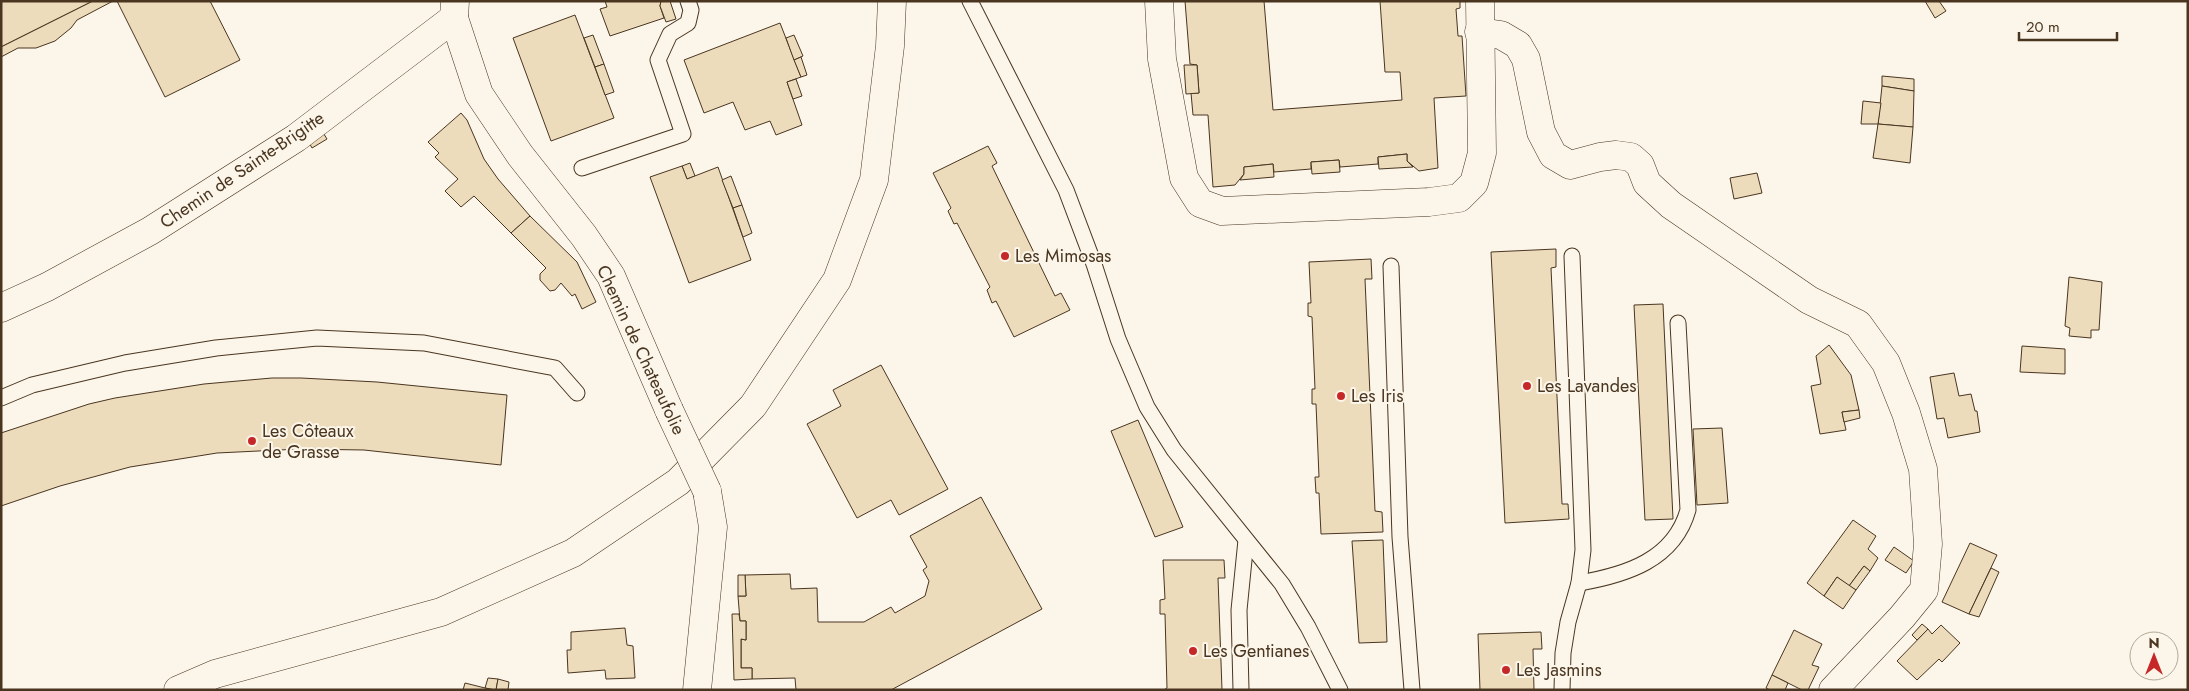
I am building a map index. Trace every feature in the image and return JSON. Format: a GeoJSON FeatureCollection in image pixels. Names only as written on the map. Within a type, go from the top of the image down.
{"type":"FeatureCollection","features":[{"type":"Feature","properties":{"kind":"street"},"geometry":{"type":"LineString","coordinates":[[178,690],[215,674],[441,612],[573,552],[678,482],[753,406],[837,280],[874,180],[890,46],[892,1]]}},
{"type":"Feature","properties":{"kind":"street"},"geometry":{"type":"LineString","coordinates":[[1159,1],[1162,59],[1184,178],[1200,203],[1222,211],[1429,202],[1459,198],[1474,183],[1482,153],[1480,1]]}},
{"type":"Feature","properties":{"kind":"street","name":"Chemin de Sainte-Brigitte"},"geometry":{"type":"LineString","coordinates":[[1,308],[47,287],[150,231],[296,138],[454,9]]}},
{"type":"Feature","properties":{"kind":"street","name":"Chemin de Chateaufolie"},"geometry":{"type":"LineString","coordinates":[[454,9],[479,94],[520,156],[584,236],[611,276],[668,410],[707,491],[712,527],[697,690]]}},
{"type":"Feature","properties":{"kind":"street"},"geometry":{"type":"LineString","coordinates":[[1479,32],[1500,35],[1518,45],[1526,59],[1541,132],[1553,156],[1570,165],[1600,157],[1616,155],[1630,157],[1640,165],[1647,183],[1671,205],[1809,300],[1858,324],[1886,363],[1906,413],[1923,469],[1928,544],[1924,590],[1902,617],[1833,690]]}},
{"type":"Feature","properties":{"kind":"lane"},"geometry":{"type":"LineString","coordinates":[[582,168],[684,134],[658,60],[670,34],[688,23],[690,10],[688,1]]}},
{"type":"Feature","properties":{"kind":"lane"},"geometry":{"type":"LineString","coordinates":[[970,1],[1066,190],[1094,264],[1118,339],[1147,407],[1174,450],[1282,584],[1308,627],[1340,690]]}},
{"type":"Feature","properties":{"kind":"lane"},"geometry":{"type":"LineString","coordinates":[[1562,690],[1563,653],[1568,622],[1580,583],[1583,550],[1572,256]]}},
{"type":"Feature","properties":{"kind":"lane"},"geometry":{"type":"LineString","coordinates":[[1391,266],[1400,537],[1412,690]]}},
{"type":"Feature","properties":{"kind":"lane"},"geometry":{"type":"LineString","coordinates":[[1580,583],[1603,579],[1631,570],[1657,556],[1674,540],[1683,526],[1688,510],[1678,323]]}},
{"type":"Feature","properties":{"kind":"lane"},"geometry":{"type":"LineString","coordinates":[[1,398],[32,385],[125,363],[216,348],[317,338],[424,343],[555,368],[577,393]]}},
{"type":"Feature","properties":{"kind":"lane"},"geometry":{"type":"LineString","coordinates":[[1241,690],[1239,610],[1246,540]]}},
{"type":"Feature","properties":{"kind":"building"},"geometry":{"type":"Polygon","coordinates":[[[1,1],[93,1],[1,47],[1,1]]]}},
{"type":"Feature","properties":{"kind":"building"},"geometry":{"type":"Polygon","coordinates":[[[93,1],[113,1],[77,20],[71,28],[55,41],[36,48],[18,48],[1,57],[1,47],[93,1]]]}},
{"type":"Feature","properties":{"kind":"building"},"geometry":{"type":"Polygon","coordinates":[[[117,1],[210,1],[240,60],[165,97],[117,1]]]}},
{"type":"Feature","properties":{"kind":"building"},"geometry":{"type":"Polygon","coordinates":[[[605,1],[661,1],[660,6],[664,18],[610,36],[600,9],[607,7],[605,1]]]}},
{"type":"Feature","properties":{"kind":"building"},"geometry":{"type":"Polygon","coordinates":[[[661,1],[670,1],[676,19],[666,22],[660,6],[661,1]]]}},
{"type":"Feature","properties":{"kind":"building"},"geometry":{"type":"Polygon","coordinates":[[[1185,1],[1264,1],[1273,110],[1402,100],[1400,72],[1385,72],[1380,1],[1460,1],[1460,8],[1456,9],[1458,36],[1462,36],[1466,96],[1434,98],[1438,168],[1419,171],[1407,161],[1407,154],[1378,157],[1378,164],[1340,167],[1339,160],[1311,162],[1311,169],[1274,172],[1273,164],[1244,167],[1244,174],[1235,185],[1213,187],[1208,115],[1193,115],[1191,93],[1199,93],[1197,65],[1190,64],[1185,1]]]}},
{"type":"Feature","properties":{"kind":"building"},"geometry":{"type":"Polygon","coordinates":[[[1925,1],[1939,1],[1946,11],[1935,18],[1925,1]]]}},
{"type":"Feature","properties":{"kind":"building"},"geometry":{"type":"Polygon","coordinates":[[[575,15],[614,118],[551,141],[513,38],[575,15]]]}},
{"type":"Feature","properties":{"kind":"building"},"geometry":{"type":"Polygon","coordinates":[[[780,23],[801,77],[787,82],[802,125],[776,135],[770,121],[745,130],[733,102],[704,113],[684,60],[780,23]]]}},
{"type":"Feature","properties":{"kind":"building"},"geometry":{"type":"Polygon","coordinates":[[[593,35],[604,64],[595,67],[584,38],[593,35]]]}},
{"type":"Feature","properties":{"kind":"building"},"geometry":{"type":"Polygon","coordinates":[[[794,35],[803,56],[794,60],[786,38],[794,35]]]}},
{"type":"Feature","properties":{"kind":"building"},"geometry":{"type":"Polygon","coordinates":[[[801,57],[807,75],[801,77],[794,60],[801,57]]]}},
{"type":"Feature","properties":{"kind":"building"},"geometry":{"type":"Polygon","coordinates":[[[604,64],[614,92],[605,95],[595,67],[604,64]]]}},
{"type":"Feature","properties":{"kind":"building"},"geometry":{"type":"Polygon","coordinates":[[[1184,65],[1197,65],[1199,93],[1186,94],[1184,65]]]}},
{"type":"Feature","properties":{"kind":"building"},"geometry":{"type":"Polygon","coordinates":[[[1882,76],[1914,79],[1914,91],[1882,86],[1882,76]]]}},
{"type":"Feature","properties":{"kind":"building"},"geometry":{"type":"Polygon","coordinates":[[[796,79],[802,96],[793,99],[787,82],[796,79]]]}},
{"type":"Feature","properties":{"kind":"building"},"geometry":{"type":"Polygon","coordinates":[[[1882,86],[1914,91],[1913,127],[1878,124],[1882,86]]]}},
{"type":"Feature","properties":{"kind":"building"},"geometry":{"type":"Polygon","coordinates":[[[1863,101],[1881,103],[1878,124],[1861,124],[1863,101]]]}},
{"type":"Feature","properties":{"kind":"building"},"geometry":{"type":"Polygon","coordinates":[[[461,113],[467,120],[484,159],[498,179],[530,216],[511,233],[474,196],[461,207],[445,191],[458,179],[435,157],[439,153],[428,142],[461,113]]]}},
{"type":"Feature","properties":{"kind":"building"},"geometry":{"type":"Polygon","coordinates":[[[1878,124],[1913,127],[1910,163],[1873,158],[1878,124]]]}},
{"type":"Feature","properties":{"kind":"building"},"geometry":{"type":"Polygon","coordinates":[[[319,126],[327,139],[312,148],[305,135],[319,126]]]}},
{"type":"Feature","properties":{"kind":"building","name":"Les Mimosas"},"geometry":{"type":"Polygon","coordinates":[[[988,146],[997,163],[992,166],[1055,296],[1061,293],[1070,310],[1014,337],[996,301],[992,303],[987,290],[990,287],[957,223],[954,224],[948,211],[951,208],[933,173],[988,146]]]}},
{"type":"Feature","properties":{"kind":"building"},"geometry":{"type":"Polygon","coordinates":[[[1407,154],[1407,161],[1413,167],[1379,169],[1378,157],[1407,154]]]}},
{"type":"Feature","properties":{"kind":"building"},"geometry":{"type":"Polygon","coordinates":[[[1339,160],[1340,172],[1312,174],[1311,162],[1339,160]]]}},
{"type":"Feature","properties":{"kind":"building"},"geometry":{"type":"Polygon","coordinates":[[[690,163],[695,176],[687,179],[682,166],[690,163]]]}},
{"type":"Feature","properties":{"kind":"building"},"geometry":{"type":"Polygon","coordinates":[[[1273,164],[1274,177],[1240,180],[1244,174],[1244,167],[1273,164]]]}},
{"type":"Feature","properties":{"kind":"building"},"geometry":{"type":"Polygon","coordinates":[[[682,166],[687,179],[718,167],[751,260],[689,283],[650,177],[682,166]]]}},
{"type":"Feature","properties":{"kind":"building"},"geometry":{"type":"Polygon","coordinates":[[[1757,173],[1762,193],[1734,199],[1730,178],[1757,173]]]}},
{"type":"Feature","properties":{"kind":"building"},"geometry":{"type":"Polygon","coordinates":[[[731,176],[742,205],[733,208],[722,180],[731,176]]]}},
{"type":"Feature","properties":{"kind":"building"},"geometry":{"type":"Polygon","coordinates":[[[742,205],[752,233],[743,237],[733,208],[742,205]]]}},
{"type":"Feature","properties":{"kind":"building"},"geometry":{"type":"Polygon","coordinates":[[[530,216],[577,262],[596,302],[582,309],[575,294],[572,296],[561,283],[555,290],[550,291],[540,280],[540,274],[546,268],[511,233],[530,216]]]}},
{"type":"Feature","properties":{"kind":"building","name":"Les Lavandes"},"geometry":{"type":"Polygon","coordinates":[[[1556,249],[1556,267],[1551,268],[1562,504],[1568,504],[1569,519],[1505,523],[1491,252],[1556,249]]]}},
{"type":"Feature","properties":{"kind":"building","name":"Les Iris"},"geometry":{"type":"Polygon","coordinates":[[[1371,259],[1372,279],[1365,279],[1375,511],[1382,512],[1383,532],[1321,534],[1319,493],[1316,493],[1315,477],[1319,477],[1316,404],[1312,404],[1312,389],[1315,389],[1312,317],[1308,316],[1308,303],[1311,303],[1309,262],[1371,259]]]}},
{"type":"Feature","properties":{"kind":"building"},"geometry":{"type":"Polygon","coordinates":[[[2069,277],[2102,282],[2099,330],[2091,330],[2091,338],[2069,336],[2070,328],[2065,326],[2069,277]]]}},
{"type":"Feature","properties":{"kind":"building"},"geometry":{"type":"Polygon","coordinates":[[[1663,304],[1673,519],[1645,520],[1634,305],[1663,304]]]}},
{"type":"Feature","properties":{"kind":"building"},"geometry":{"type":"Polygon","coordinates":[[[1829,345],[1851,375],[1859,410],[1842,412],[1846,430],[1820,434],[1811,386],[1821,384],[1816,356],[1829,345]]]}},
{"type":"Feature","properties":{"kind":"building"},"geometry":{"type":"Polygon","coordinates":[[[2022,346],[2065,349],[2065,374],[2020,372],[2022,346]]]}},
{"type":"Feature","properties":{"kind":"building"},"geometry":{"type":"Polygon","coordinates":[[[881,365],[948,489],[899,515],[891,500],[857,518],[807,424],[841,406],[833,390],[881,365]]]}},
{"type":"Feature","properties":{"kind":"building"},"geometry":{"type":"Polygon","coordinates":[[[1954,373],[1959,396],[1971,394],[1975,411],[1977,411],[1980,432],[1948,438],[1944,418],[1937,419],[1930,377],[1954,373]]]}},
{"type":"Feature","properties":{"kind":"building","name":"Les Côteaux de Grasse"},"geometry":{"type":"Polygon","coordinates":[[[272,378],[377,382],[507,395],[501,465],[364,450],[300,449],[217,453],[130,467],[60,486],[1,506],[1,433],[89,404],[115,398],[204,384],[272,378]]]}},
{"type":"Feature","properties":{"kind":"building"},"geometry":{"type":"Polygon","coordinates":[[[1859,410],[1860,418],[1844,422],[1842,412],[1859,410]]]}},
{"type":"Feature","properties":{"kind":"building"},"geometry":{"type":"Polygon","coordinates":[[[1138,420],[1183,527],[1155,537],[1111,431],[1138,420]]]}},
{"type":"Feature","properties":{"kind":"building"},"geometry":{"type":"Polygon","coordinates":[[[1722,428],[1728,503],[1697,505],[1693,429],[1722,428]]]}},
{"type":"Feature","properties":{"kind":"building"},"geometry":{"type":"Polygon","coordinates":[[[981,497],[1042,609],[891,690],[796,690],[795,678],[752,679],[752,668],[741,668],[741,639],[746,640],[746,621],[740,621],[738,596],[746,596],[745,575],[790,574],[791,589],[817,588],[818,622],[864,622],[891,607],[895,613],[925,596],[929,581],[923,570],[927,567],[910,536],[981,497]]]}},
{"type":"Feature","properties":{"kind":"building"},"geometry":{"type":"Polygon","coordinates":[[[1853,520],[1876,536],[1868,549],[1878,558],[1870,571],[1864,566],[1849,586],[1837,577],[1824,596],[1807,583],[1853,520]]]}},
{"type":"Feature","properties":{"kind":"building"},"geometry":{"type":"Polygon","coordinates":[[[1383,540],[1387,642],[1359,643],[1352,541],[1383,540]]]}},
{"type":"Feature","properties":{"kind":"building"},"geometry":{"type":"Polygon","coordinates":[[[1970,543],[1997,555],[1969,614],[1942,602],[1970,543]]]}},
{"type":"Feature","properties":{"kind":"building"},"geometry":{"type":"Polygon","coordinates":[[[1894,547],[1914,561],[1906,573],[1885,560],[1894,547]]]}},
{"type":"Feature","properties":{"kind":"building","name":"Les Gentianes"},"geometry":{"type":"Polygon","coordinates":[[[1163,560],[1224,560],[1225,578],[1218,578],[1222,690],[1164,690],[1167,688],[1165,614],[1160,614],[1160,600],[1165,599],[1163,560]]]}},
{"type":"Feature","properties":{"kind":"building"},"geometry":{"type":"Polygon","coordinates":[[[1864,566],[1870,571],[1856,590],[1849,586],[1864,566]]]}},
{"type":"Feature","properties":{"kind":"building"},"geometry":{"type":"Polygon","coordinates":[[[1991,568],[1999,572],[1979,617],[1969,614],[1991,568]]]}},
{"type":"Feature","properties":{"kind":"building"},"geometry":{"type":"Polygon","coordinates":[[[738,575],[745,575],[746,596],[738,596],[738,575]]]}},
{"type":"Feature","properties":{"kind":"building"},"geometry":{"type":"Polygon","coordinates":[[[1837,577],[1856,590],[1843,609],[1824,596],[1837,577]]]}},
{"type":"Feature","properties":{"kind":"building"},"geometry":{"type":"Polygon","coordinates":[[[732,614],[739,614],[740,621],[746,621],[746,640],[741,639],[741,668],[752,668],[752,679],[734,680],[732,614]]]}},
{"type":"Feature","properties":{"kind":"building"},"geometry":{"type":"Polygon","coordinates":[[[1922,624],[1928,629],[1917,640],[1912,635],[1922,624]]]}},
{"type":"Feature","properties":{"kind":"building"},"geometry":{"type":"Polygon","coordinates":[[[1941,625],[1960,643],[1942,662],[1939,659],[1917,680],[1897,661],[1928,629],[1932,634],[1941,625]]]}},
{"type":"Feature","properties":{"kind":"building"},"geometry":{"type":"Polygon","coordinates":[[[625,628],[627,645],[633,646],[635,678],[606,679],[605,670],[568,673],[567,650],[571,650],[571,632],[625,628]]]}},
{"type":"Feature","properties":{"kind":"building"},"geometry":{"type":"Polygon","coordinates":[[[1794,630],[1822,644],[1812,665],[1819,667],[1808,690],[1802,690],[1772,675],[1794,630]]]}},
{"type":"Feature","properties":{"kind":"building","name":"Les Jasmins"},"geometry":{"type":"Polygon","coordinates":[[[1541,632],[1542,649],[1533,649],[1534,690],[1480,690],[1478,634],[1541,632]]]}},
{"type":"Feature","properties":{"kind":"building"},"geometry":{"type":"Polygon","coordinates":[[[1772,675],[1788,683],[1785,690],[1770,690],[1766,688],[1772,675]]]}},
{"type":"Feature","properties":{"kind":"building"},"geometry":{"type":"Polygon","coordinates":[[[488,678],[498,679],[496,690],[485,688],[488,678]]]}},
{"type":"Feature","properties":{"kind":"building"},"geometry":{"type":"Polygon","coordinates":[[[498,679],[509,682],[508,690],[496,690],[498,679]]]}},
{"type":"Feature","properties":{"kind":"building"},"geometry":{"type":"Polygon","coordinates":[[[465,683],[493,690],[463,690],[465,683]]]}},
{"type":"Feature","properties":{"kind":"place","name":"Les Mimosas"},"geometry":{"type":"Point","coordinates":[1005,256]}},
{"type":"Feature","properties":{"kind":"place","name":"Les Lavandes"},"geometry":{"type":"Point","coordinates":[1527,386]}},
{"type":"Feature","properties":{"kind":"place","name":"Les Iris"},"geometry":{"type":"Point","coordinates":[1341,396]}},
{"type":"Feature","properties":{"kind":"place","name":"Les Côteaux de Grasse"},"geometry":{"type":"Point","coordinates":[252,441]}},
{"type":"Feature","properties":{"kind":"place","name":"Les Gentianes"},"geometry":{"type":"Point","coordinates":[1193,651]}},
{"type":"Feature","properties":{"kind":"place","name":"Les Jasmins"},"geometry":{"type":"Point","coordinates":[1506,670]}}]}
